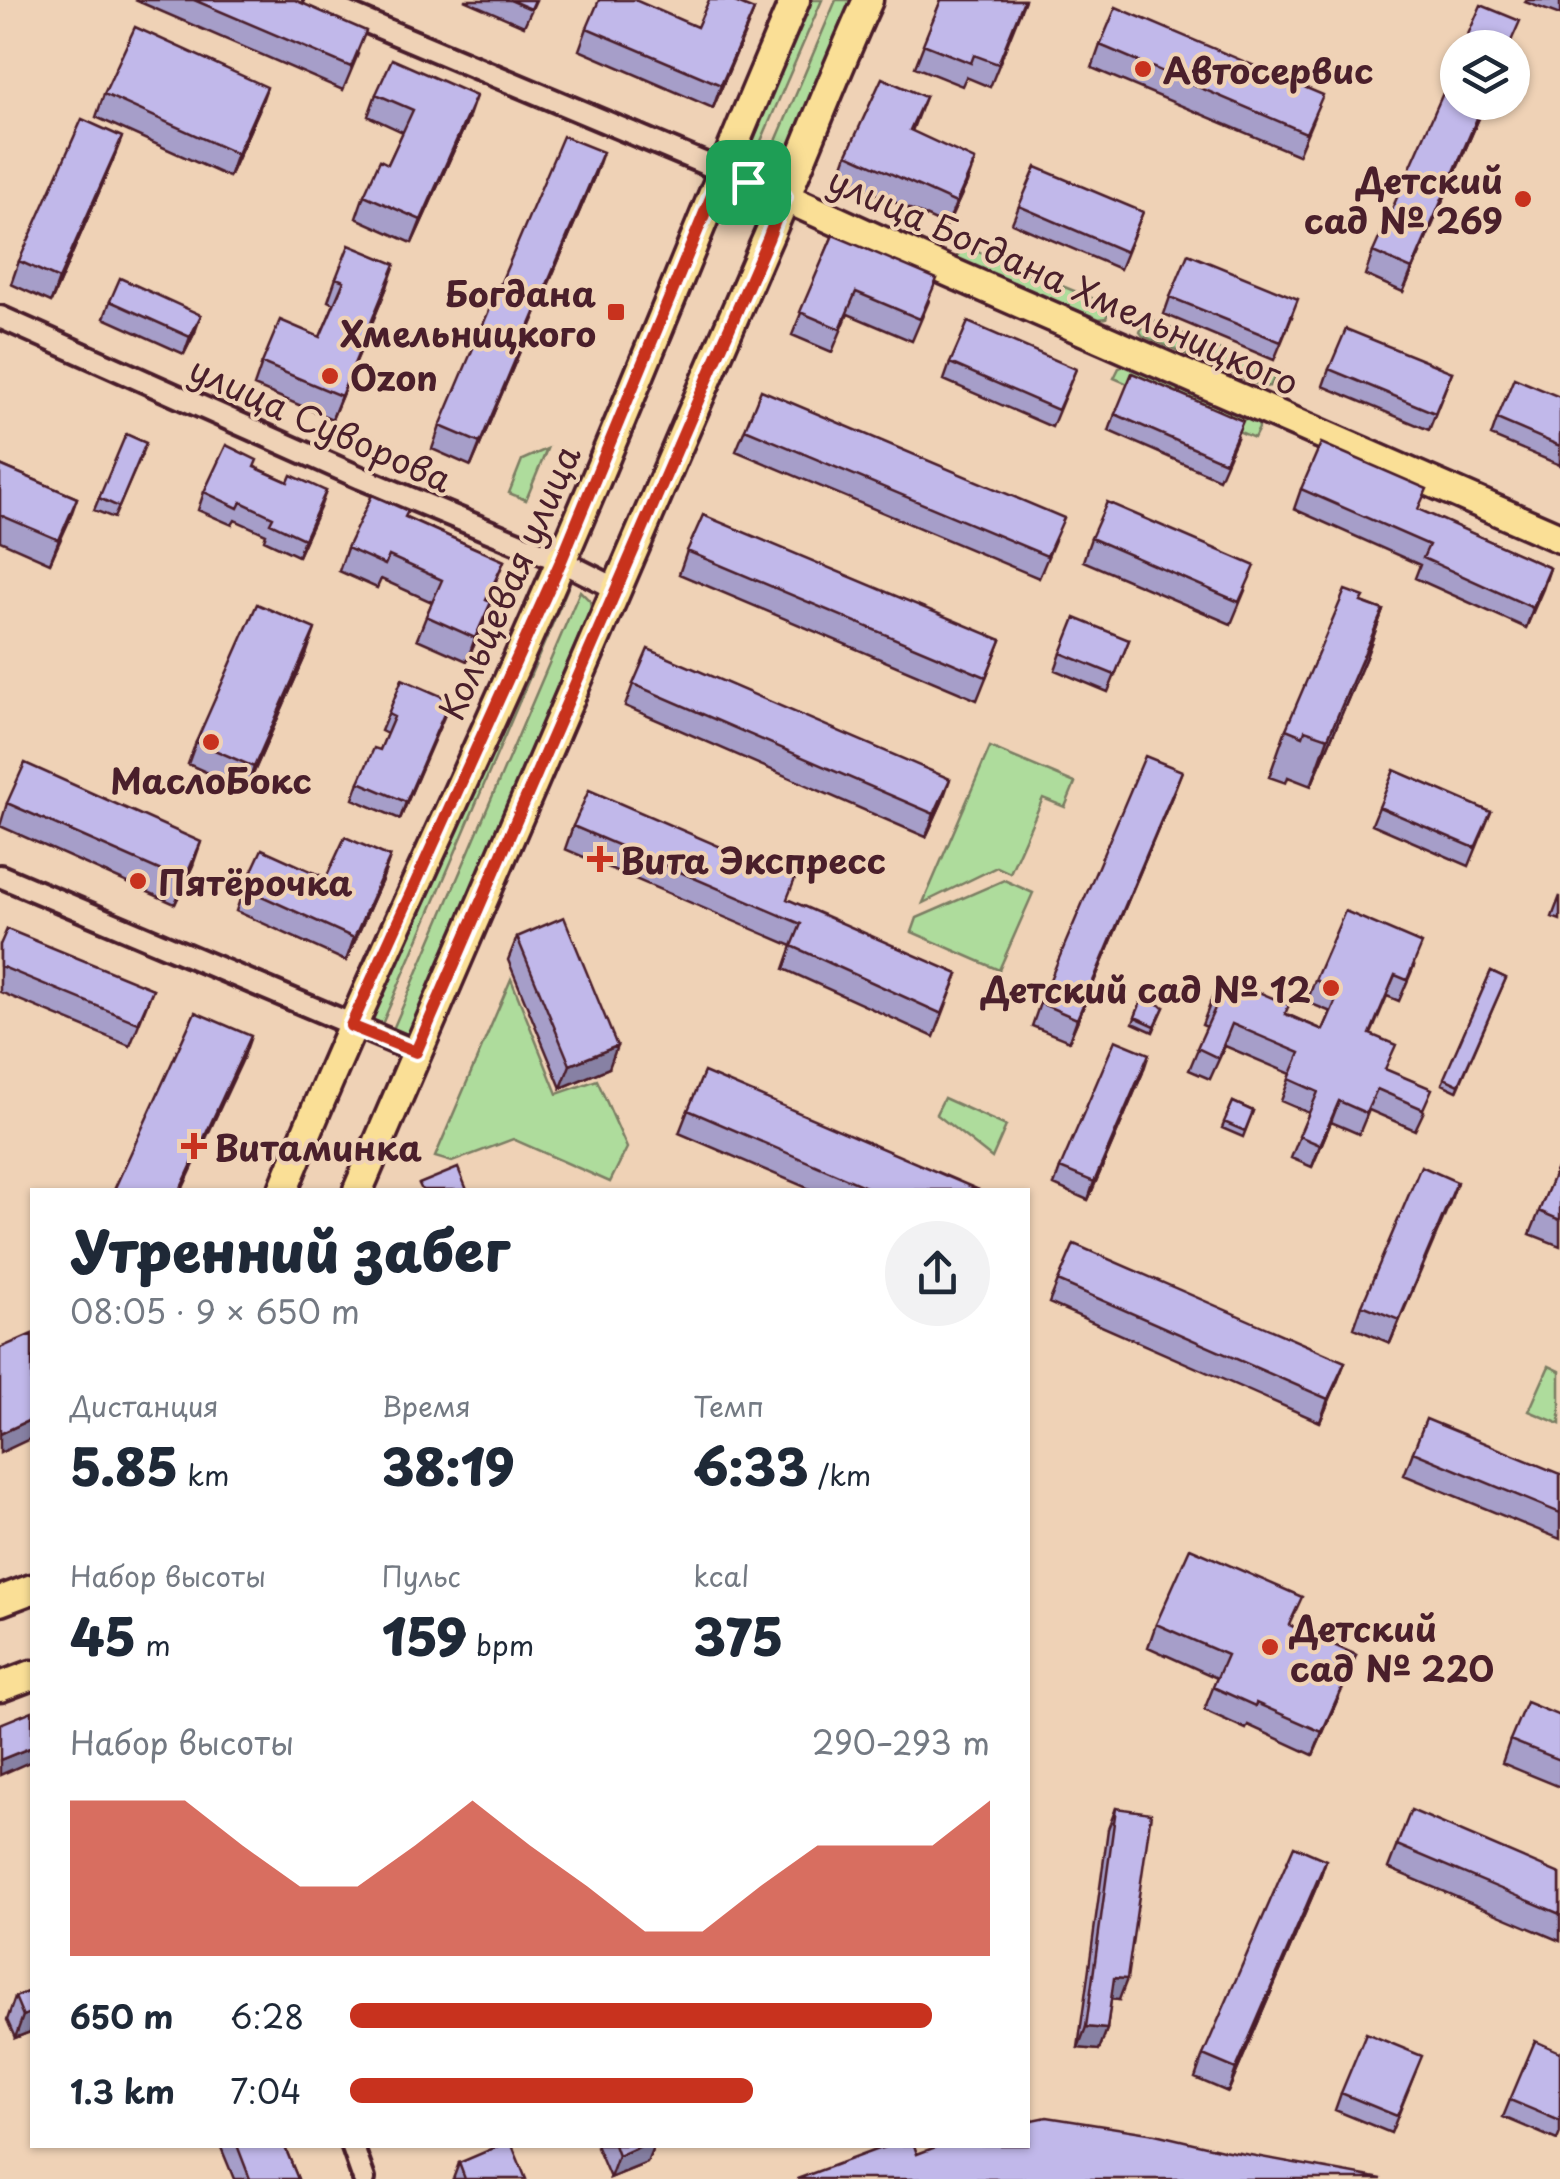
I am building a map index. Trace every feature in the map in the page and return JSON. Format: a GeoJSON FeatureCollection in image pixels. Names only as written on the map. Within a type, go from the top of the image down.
{"type":"FeatureCollection","features":[{"type":"Feature","properties":{"kind":"main road","name":"Кольцевая улица"},"geometry":{"type":"LineString","coordinates":[[284,1188],[351,1026],[561,561],[795,0]]}},
{"type":"Feature","properties":{"kind":"main road"},"geometry":{"type":"LineString","coordinates":[[359,1188],[868,0]]}},
{"type":"Feature","properties":{"kind":"main road","name":"улица Богдана Хмельницкого"},"geometry":{"type":"LineString","coordinates":[[784,197],[1560,538]]}},
{"type":"Feature","properties":{"kind":"main road"},"geometry":{"type":"LineString","coordinates":[[0,1602],[30,1590]]}},
{"type":"Feature","properties":{"kind":"main road"},"geometry":{"type":"LineString","coordinates":[[0,1688],[30,1676]]}},
{"type":"Feature","properties":{"kind":"street","name":"улица Богдана Хмельницкого"},"geometry":{"type":"LineString","coordinates":[[315,0],[784,197]]}},
{"type":"Feature","properties":{"kind":"street","name":"улица Суворова"},"geometry":{"type":"LineString","coordinates":[[0,318],[361,478],[561,561],[615,588]]}},
{"type":"Feature","properties":{"kind":"street"},"geometry":{"type":"LineString","coordinates":[[0,876],[416,1052]]}},
{"type":"Feature","properties":{"kind":"street"},"geometry":{"type":"LineString","coordinates":[[353,2148],[364,2179]]}},
{"type":"Feature","properties":{"kind":"green space"},"geometry":{"type":"Polygon","coordinates":[[[806,0],[822,0],[752,162],[739,157],[806,0]]]}},
{"type":"Feature","properties":{"kind":"green space"},"geometry":{"type":"Polygon","coordinates":[[[836,0],[854,0],[781,173],[765,167],[836,0]]]}},
{"type":"Feature","properties":{"kind":"green space"},"geometry":{"type":"Polygon","coordinates":[[[962,245],[1111,306],[1106,318],[1099,319],[959,261],[962,245]]]}},
{"type":"Feature","properties":{"kind":"green space"},"geometry":{"type":"Polygon","coordinates":[[[1146,318],[1276,374],[1270,386],[1264,387],[1143,336],[1140,332],[1146,318]]]}},
{"type":"Feature","properties":{"kind":"green space"},"geometry":{"type":"Polygon","coordinates":[[[1126,365],[1258,423],[1254,438],[1114,378],[1119,368],[1126,365]]]}},
{"type":"Feature","properties":{"kind":"green space"},"geometry":{"type":"Polygon","coordinates":[[[547,449],[526,500],[509,493],[522,460],[547,449]]]}},
{"type":"Feature","properties":{"kind":"green space"},"geometry":{"type":"Polygon","coordinates":[[[563,585],[569,585],[380,1029],[373,1021],[373,1013],[563,585]]]}},
{"type":"Feature","properties":{"kind":"green space"},"geometry":{"type":"Polygon","coordinates":[[[580,591],[591,608],[409,1033],[400,1037],[391,1034],[580,591]]]}},
{"type":"Feature","properties":{"kind":"green space"},"geometry":{"type":"Polygon","coordinates":[[[990,747],[1075,783],[1065,807],[1043,798],[1010,873],[997,867],[923,903],[990,747]]]}},
{"type":"Feature","properties":{"kind":"green space"},"geometry":{"type":"Polygon","coordinates":[[[1004,880],[1033,893],[999,970],[912,932],[917,918],[1004,880]]]}},
{"type":"Feature","properties":{"kind":"green space"},"geometry":{"type":"Polygon","coordinates":[[[511,979],[557,1094],[597,1080],[627,1148],[610,1182],[513,1139],[452,1162],[435,1157],[511,979]]]}},
{"type":"Feature","properties":{"kind":"green space"},"geometry":{"type":"Polygon","coordinates":[[[944,1098],[1006,1126],[992,1158],[936,1114],[944,1098]]]}},
{"type":"Feature","properties":{"kind":"green space"},"geometry":{"type":"Polygon","coordinates":[[[1549,1366],[1560,1371],[1560,1424],[1529,1411],[1549,1366]]]}},
{"type":"Feature","properties":{"kind":"building"},"geometry":{"type":"Polygon","coordinates":[[[194,0],[295,0],[366,31],[351,67],[194,0]]]}},
{"type":"Feature","properties":{"kind":"building"},"geometry":{"type":"Polygon","coordinates":[[[510,0],[535,0],[531,9],[510,0]]]}},
{"type":"Feature","properties":{"kind":"building"},"geometry":{"type":"Polygon","coordinates":[[[599,0],[635,0],[697,27],[709,0],[730,0],[754,10],[721,85],[587,28],[599,0]]]}},
{"type":"Feature","properties":{"kind":"building"},"geometry":{"type":"Polygon","coordinates":[[[941,0],[1024,0],[998,64],[974,55],[971,63],[923,44],[941,0]]]}},
{"type":"Feature","properties":{"kind":"building"},"geometry":{"type":"Polygon","coordinates":[[[1481,5],[1520,21],[1516,30],[1470,30],[1481,5]]]}},
{"type":"Feature","properties":{"kind":"building"},"geometry":{"type":"Polygon","coordinates":[[[1116,7],[1323,95],[1306,133],[1100,45],[1116,7]]]}},
{"type":"Feature","properties":{"kind":"building"},"geometry":{"type":"Polygon","coordinates":[[[135,27],[267,87],[237,154],[104,94],[135,27]]]}},
{"type":"Feature","properties":{"kind":"building"},"geometry":{"type":"Polygon","coordinates":[[[392,59],[476,96],[421,220],[364,195],[380,160],[388,164],[413,110],[376,94],[392,59]]]}},
{"type":"Feature","properties":{"kind":"building"},"geometry":{"type":"Polygon","coordinates":[[[882,78],[925,97],[910,130],[975,160],[956,203],[847,154],[882,78]]]}},
{"type":"Feature","properties":{"kind":"building"},"geometry":{"type":"Polygon","coordinates":[[[1440,100],[1440,120],[1476,120],[1412,269],[1373,252],[1440,100]]]}},
{"type":"Feature","properties":{"kind":"building"},"geometry":{"type":"Polygon","coordinates":[[[82,119],[122,137],[59,279],[19,261],[82,119]]]}},
{"type":"Feature","properties":{"kind":"building"},"geometry":{"type":"Polygon","coordinates":[[[563,136],[603,152],[480,443],[440,426],[563,136]]]}},
{"type":"Feature","properties":{"kind":"building"},"geometry":{"type":"Polygon","coordinates":[[[1036,167],[1143,212],[1126,252],[1019,206],[1036,167]]]}},
{"type":"Feature","properties":{"kind":"building"},"geometry":{"type":"Polygon","coordinates":[[[833,235],[937,279],[920,319],[856,292],[840,329],[800,312],[833,235]]]}},
{"type":"Feature","properties":{"kind":"building"},"geometry":{"type":"Polygon","coordinates":[[[349,245],[395,264],[341,396],[262,363],[280,320],[320,337],[344,281],[336,278],[349,245]]]}},
{"type":"Feature","properties":{"kind":"building"},"geometry":{"type":"Polygon","coordinates":[[[1188,254],[1298,299],[1281,342],[1170,297],[1188,254]]]}},
{"type":"Feature","properties":{"kind":"building"},"geometry":{"type":"Polygon","coordinates":[[[120,278],[201,315],[190,337],[110,301],[120,278]]]}},
{"type":"Feature","properties":{"kind":"building"},"geometry":{"type":"Polygon","coordinates":[[[968,322],[1076,369],[1058,410],[950,363],[968,322]]]}},
{"type":"Feature","properties":{"kind":"building"},"geometry":{"type":"Polygon","coordinates":[[[1346,329],[1452,372],[1435,413],[1329,369],[1346,329]]]}},
{"type":"Feature","properties":{"kind":"building"},"geometry":{"type":"Polygon","coordinates":[[[1132,373],[1243,421],[1225,462],[1115,414],[1132,373]]]}},
{"type":"Feature","properties":{"kind":"building"},"geometry":{"type":"Polygon","coordinates":[[[1514,378],[1560,397],[1560,446],[1497,419],[1514,378]]]}},
{"type":"Feature","properties":{"kind":"building"},"geometry":{"type":"Polygon","coordinates":[[[761,390],[1064,518],[1047,556],[745,429],[761,390]]]}},
{"type":"Feature","properties":{"kind":"building"},"geometry":{"type":"Polygon","coordinates":[[[126,434],[146,443],[119,507],[99,498],[126,434]]]}},
{"type":"Feature","properties":{"kind":"building"},"geometry":{"type":"Polygon","coordinates":[[[1321,443],[1427,489],[1418,509],[1550,568],[1533,608],[1423,558],[1429,545],[1301,489],[1321,443]]]}},
{"type":"Feature","properties":{"kind":"building"},"geometry":{"type":"Polygon","coordinates":[[[226,445],[257,460],[254,467],[288,482],[291,475],[326,491],[304,539],[270,523],[273,517],[241,502],[238,508],[204,492],[226,445]]]}},
{"type":"Feature","properties":{"kind":"building"},"geometry":{"type":"Polygon","coordinates":[[[0,465],[77,498],[59,540],[0,515],[0,465]]]}},
{"type":"Feature","properties":{"kind":"building"},"geometry":{"type":"Polygon","coordinates":[[[372,495],[408,511],[405,517],[504,561],[486,600],[491,602],[475,638],[426,616],[442,580],[389,556],[385,565],[347,548],[372,495]]]}},
{"type":"Feature","properties":{"kind":"building"},"geometry":{"type":"Polygon","coordinates":[[[1107,502],[1255,566],[1239,602],[1091,538],[1107,502]]]}},
{"type":"Feature","properties":{"kind":"building"},"geometry":{"type":"Polygon","coordinates":[[[703,515],[1001,640],[986,677],[687,551],[703,515]]]}},
{"type":"Feature","properties":{"kind":"building"},"geometry":{"type":"Polygon","coordinates":[[[1345,590],[1364,597],[1361,602],[1383,610],[1328,738],[1305,730],[1303,736],[1286,729],[1345,590]]]}},
{"type":"Feature","properties":{"kind":"building"},"geometry":{"type":"Polygon","coordinates":[[[257,604],[315,629],[254,767],[196,742],[257,604]]]}},
{"type":"Feature","properties":{"kind":"building"},"geometry":{"type":"Polygon","coordinates":[[[1075,618],[1129,640],[1115,675],[1061,653],[1075,618]]]}},
{"type":"Feature","properties":{"kind":"building"},"geometry":{"type":"Polygon","coordinates":[[[648,649],[950,779],[934,814],[633,684],[648,649]]]}},
{"type":"Feature","properties":{"kind":"building"},"geometry":{"type":"Polygon","coordinates":[[[402,679],[450,700],[406,802],[359,782],[374,748],[380,750],[394,717],[388,714],[402,679]]]}},
{"type":"Feature","properties":{"kind":"building"},"geometry":{"type":"Polygon","coordinates":[[[1145,756],[1182,771],[1077,1019],[1040,1003],[1145,756]]]}},
{"type":"Feature","properties":{"kind":"building"},"geometry":{"type":"Polygon","coordinates":[[[25,763],[201,842],[184,881],[7,803],[25,763]]]}},
{"type":"Feature","properties":{"kind":"building"},"geometry":{"type":"Polygon","coordinates":[[[1394,770],[1491,812],[1475,848],[1379,807],[1394,770]]]}},
{"type":"Feature","properties":{"kind":"building"},"geometry":{"type":"Polygon","coordinates":[[[589,790],[795,879],[787,899],[958,974],[942,1014],[792,946],[801,924],[573,826],[589,790]]]}},
{"type":"Feature","properties":{"kind":"building"},"geometry":{"type":"Polygon","coordinates":[[[345,837],[390,857],[354,938],[244,888],[262,849],[326,878],[345,837]]]}},
{"type":"Feature","properties":{"kind":"building"},"geometry":{"type":"Polygon","coordinates":[[[1345,911],[1422,944],[1407,980],[1395,975],[1370,1034],[1396,1045],[1385,1069],[1432,1089],[1423,1109],[1377,1089],[1366,1113],[1339,1101],[1320,1145],[1299,1136],[1318,1092],[1289,1079],[1300,1053],[1232,1024],[1218,1058],[1197,1048],[1216,1006],[1210,1003],[1218,984],[1229,989],[1233,981],[1289,1005],[1285,1014],[1323,1030],[1340,991],[1315,980],[1345,911]]]}},
{"type":"Feature","properties":{"kind":"building"},"geometry":{"type":"Polygon","coordinates":[[[564,917],[617,1046],[570,1065],[517,937],[564,917]]]}},
{"type":"Feature","properties":{"kind":"building"},"geometry":{"type":"Polygon","coordinates":[[[7,929],[153,989],[138,1023],[0,966],[0,945],[7,929]]]}},
{"type":"Feature","properties":{"kind":"building"},"geometry":{"type":"Polygon","coordinates":[[[1491,971],[1506,978],[1459,1085],[1444,1078],[1491,971]]]}},
{"type":"Feature","properties":{"kind":"building"},"geometry":{"type":"Polygon","coordinates":[[[1143,997],[1164,1007],[1155,1026],[1135,1017],[1143,997]]]}},
{"type":"Feature","properties":{"kind":"building"},"geometry":{"type":"Polygon","coordinates":[[[195,1012],[251,1036],[181,1188],[115,1188],[195,1012]]]}},
{"type":"Feature","properties":{"kind":"building"},"geometry":{"type":"Polygon","coordinates":[[[1115,1040],[1149,1054],[1094,1182],[1060,1168],[1115,1040]]]}},
{"type":"Feature","properties":{"kind":"building"},"geometry":{"type":"Polygon","coordinates":[[[704,1072],[974,1188],[868,1188],[688,1110],[704,1072]]]}},
{"type":"Feature","properties":{"kind":"building"},"geometry":{"type":"Polygon","coordinates":[[[1233,1102],[1253,1111],[1245,1131],[1224,1122],[1233,1102]]]}},
{"type":"Feature","properties":{"kind":"building"},"geometry":{"type":"Polygon","coordinates":[[[1560,1161],[1560,1220],[1539,1211],[1560,1161]]]}},
{"type":"Feature","properties":{"kind":"building"},"geometry":{"type":"Polygon","coordinates":[[[1421,1166],[1457,1182],[1399,1320],[1362,1305],[1421,1166]]]}},
{"type":"Feature","properties":{"kind":"building"},"geometry":{"type":"Polygon","coordinates":[[[458,1168],[466,1188],[421,1188],[419,1184],[458,1168]]]}},
{"type":"Feature","properties":{"kind":"building"},"geometry":{"type":"Polygon","coordinates":[[[1074,1244],[1345,1362],[1328,1399],[1058,1281],[1074,1244]]]}},
{"type":"Feature","properties":{"kind":"building"},"geometry":{"type":"Polygon","coordinates":[[[30,1335],[30,1420],[0,1434],[0,1348],[30,1335]]]}},
{"type":"Feature","properties":{"kind":"building"},"geometry":{"type":"Polygon","coordinates":[[[1426,1419],[1560,1474],[1560,1513],[1413,1452],[1426,1419]]]}},
{"type":"Feature","properties":{"kind":"building"},"geometry":{"type":"Polygon","coordinates":[[[1190,1548],[1302,1597],[1289,1625],[1356,1655],[1322,1732],[1213,1687],[1227,1655],[1156,1624],[1190,1548]]]}},
{"type":"Feature","properties":{"kind":"building"},"geometry":{"type":"Polygon","coordinates":[[[1526,1702],[1560,1716],[1560,1760],[1510,1740],[1526,1702]]]}},
{"type":"Feature","properties":{"kind":"building"},"geometry":{"type":"Polygon","coordinates":[[[30,1712],[30,1748],[0,1760],[0,1724],[30,1712]]]}},
{"type":"Feature","properties":{"kind":"building"},"geometry":{"type":"Polygon","coordinates":[[[1116,1808],[1151,1813],[1127,1979],[1114,1978],[1107,2029],[1086,2027],[1116,1808]]]}},
{"type":"Feature","properties":{"kind":"building"},"geometry":{"type":"Polygon","coordinates":[[[1411,1810],[1560,1874],[1560,1914],[1397,1845],[1411,1810]]]}},
{"type":"Feature","properties":{"kind":"building"},"geometry":{"type":"Polygon","coordinates":[[[1294,1846],[1326,1860],[1236,2069],[1203,2055],[1294,1846]]]}},
{"type":"Feature","properties":{"kind":"building"},"geometry":{"type":"Polygon","coordinates":[[[30,1991],[30,2013],[23,2016],[15,1997],[30,1991]]]}},
{"type":"Feature","properties":{"kind":"building"},"geometry":{"type":"Polygon","coordinates":[[[1366,2033],[1422,2056],[1397,2116],[1341,2093],[1366,2033]]]}},
{"type":"Feature","properties":{"kind":"building"},"geometry":{"type":"Polygon","coordinates":[[[1535,2041],[1560,2052],[1560,2121],[1510,2100],[1535,2041]]]}},
{"type":"Feature","properties":{"kind":"building"},"geometry":{"type":"Polygon","coordinates":[[[1047,2117],[1155,2134],[1382,2179],[797,2179],[882,2148],[915,2148],[917,2154],[933,2148],[1030,2148],[1030,2121],[1047,2117]]]}},
{"type":"Feature","properties":{"kind":"building"},"geometry":{"type":"Polygon","coordinates":[[[238,2148],[285,2148],[298,2179],[250,2179],[238,2148]]]}},
{"type":"Feature","properties":{"kind":"building"},"geometry":{"type":"Polygon","coordinates":[[[494,2148],[513,2148],[526,2179],[465,2179],[459,2163],[494,2148]]]}},
{"type":"Feature","properties":{"kind":"building"},"geometry":{"type":"Polygon","coordinates":[[[615,2148],[636,2148],[618,2156],[615,2148]]]}},
{"type":"Feature","properties":{"kind":"place","name":"Автосервис"},"geometry":{"type":"Point","coordinates":[1143,69]}},
{"type":"Feature","properties":{"kind":"place","name":"Детский сад № 269"},"geometry":{"type":"Point","coordinates":[1523,199]}},
{"type":"Feature","properties":{"kind":"place","name":"Богдана Хмельницкого"},"geometry":{"type":"Point","coordinates":[616,312]}},
{"type":"Feature","properties":{"kind":"place","name":"Ozon"},"geometry":{"type":"Point","coordinates":[330,376]}},
{"type":"Feature","properties":{"kind":"place","name":"МаслоБокс"},"geometry":{"type":"Point","coordinates":[211,742]}},
{"type":"Feature","properties":{"kind":"place","name":"Вита Экспресс"},"geometry":{"type":"Point","coordinates":[600,859]}},
{"type":"Feature","properties":{"kind":"place","name":"Пятёрочка"},"geometry":{"type":"Point","coordinates":[138,881]}},
{"type":"Feature","properties":{"kind":"place","name":"Детский сад № 12"},"geometry":{"type":"Point","coordinates":[1331,988]}},
{"type":"Feature","properties":{"kind":"place","name":"Витаминка"},"geometry":{"type":"Point","coordinates":[194,1146]}},
{"type":"Feature","properties":{"kind":"place","name":"Детский сад № 220"},"geometry":{"type":"Point","coordinates":[1270,1647]}},
{"type":"Feature","properties":{"kind":"route"},"geometry":{"type":"LineString","coordinates":[[722,171],[748,182],[784,197],[768,239],[416,1052],[351,1026],[561,561],[722,171]]}}]}
